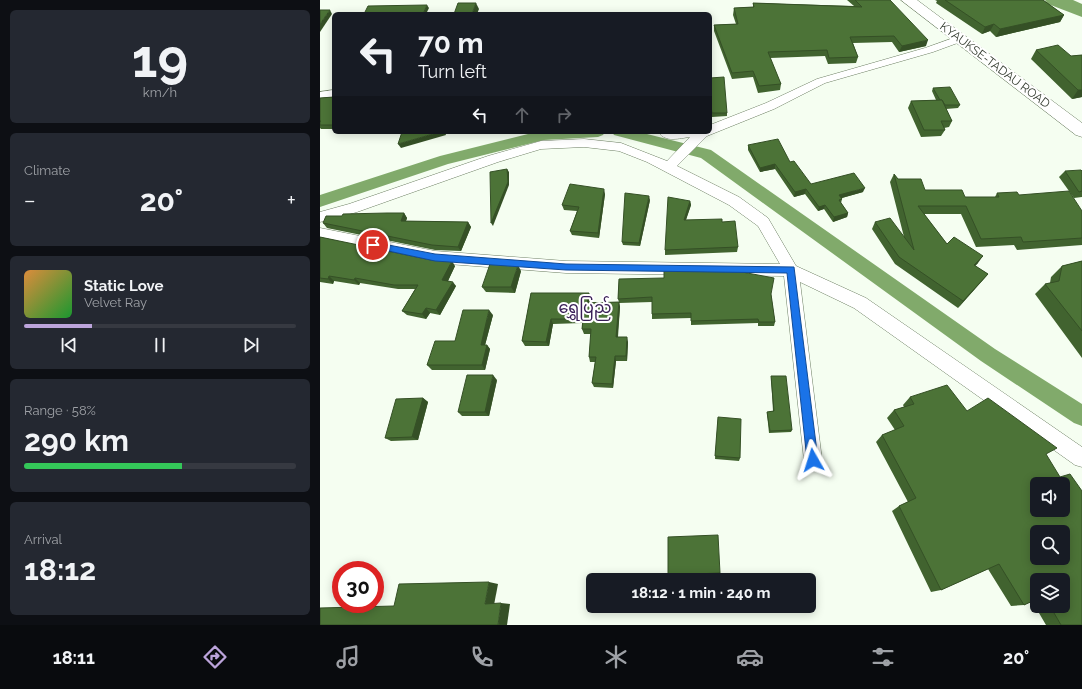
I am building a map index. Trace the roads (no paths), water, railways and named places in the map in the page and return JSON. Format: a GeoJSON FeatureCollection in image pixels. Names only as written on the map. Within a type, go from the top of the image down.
{"type":"FeatureCollection","features":[{"type":"Feature","properties":{"kind":"main road","name":"KYAUKSE-TADAU ROAD"},"geometry":{"type":"LineString","coordinates":[[908,0],[1082,131]]}},
{"type":"Feature","properties":{"kind":"street"},"geometry":{"type":"LineString","coordinates":[[712,130],[770,106],[821,81],[929,50],[959,39]]}},
{"type":"Feature","properties":{"kind":"street"},"geometry":{"type":"LineString","coordinates":[[320,96],[332,94]]}},
{"type":"Feature","properties":{"kind":"street"},"geometry":{"type":"LineString","coordinates":[[669,167],[704,134]]}},
{"type":"Feature","properties":{"kind":"street"},"geometry":{"type":"LineString","coordinates":[[320,217],[352,208],[493,159],[541,145],[584,143],[621,147],[669,167],[734,201],[763,222],[791,270],[813,460]]}},
{"type":"Feature","properties":{"kind":"street"},"geometry":{"type":"LineString","coordinates":[[320,234],[451,259],[566,267],[791,270],[860,303],[1082,458]]}},
{"type":"Feature","properties":{"kind":"waterway"},"geometry":{"type":"LineString","coordinates":[[1055,0],[1082,11]]}},
{"type":"Feature","properties":{"kind":"waterway"},"geometry":{"type":"LineString","coordinates":[[320,201],[445,160],[544,135],[562,134]]}},
{"type":"Feature","properties":{"kind":"waterway"},"geometry":{"type":"LineString","coordinates":[[627,134],[706,154],[988,355],[1082,416]]}},
{"type":"Feature","properties":{"kind":"district","name":"ရွှေပြည်"},"geometry":{"type":"Point","coordinates":[585,307]}}]}
